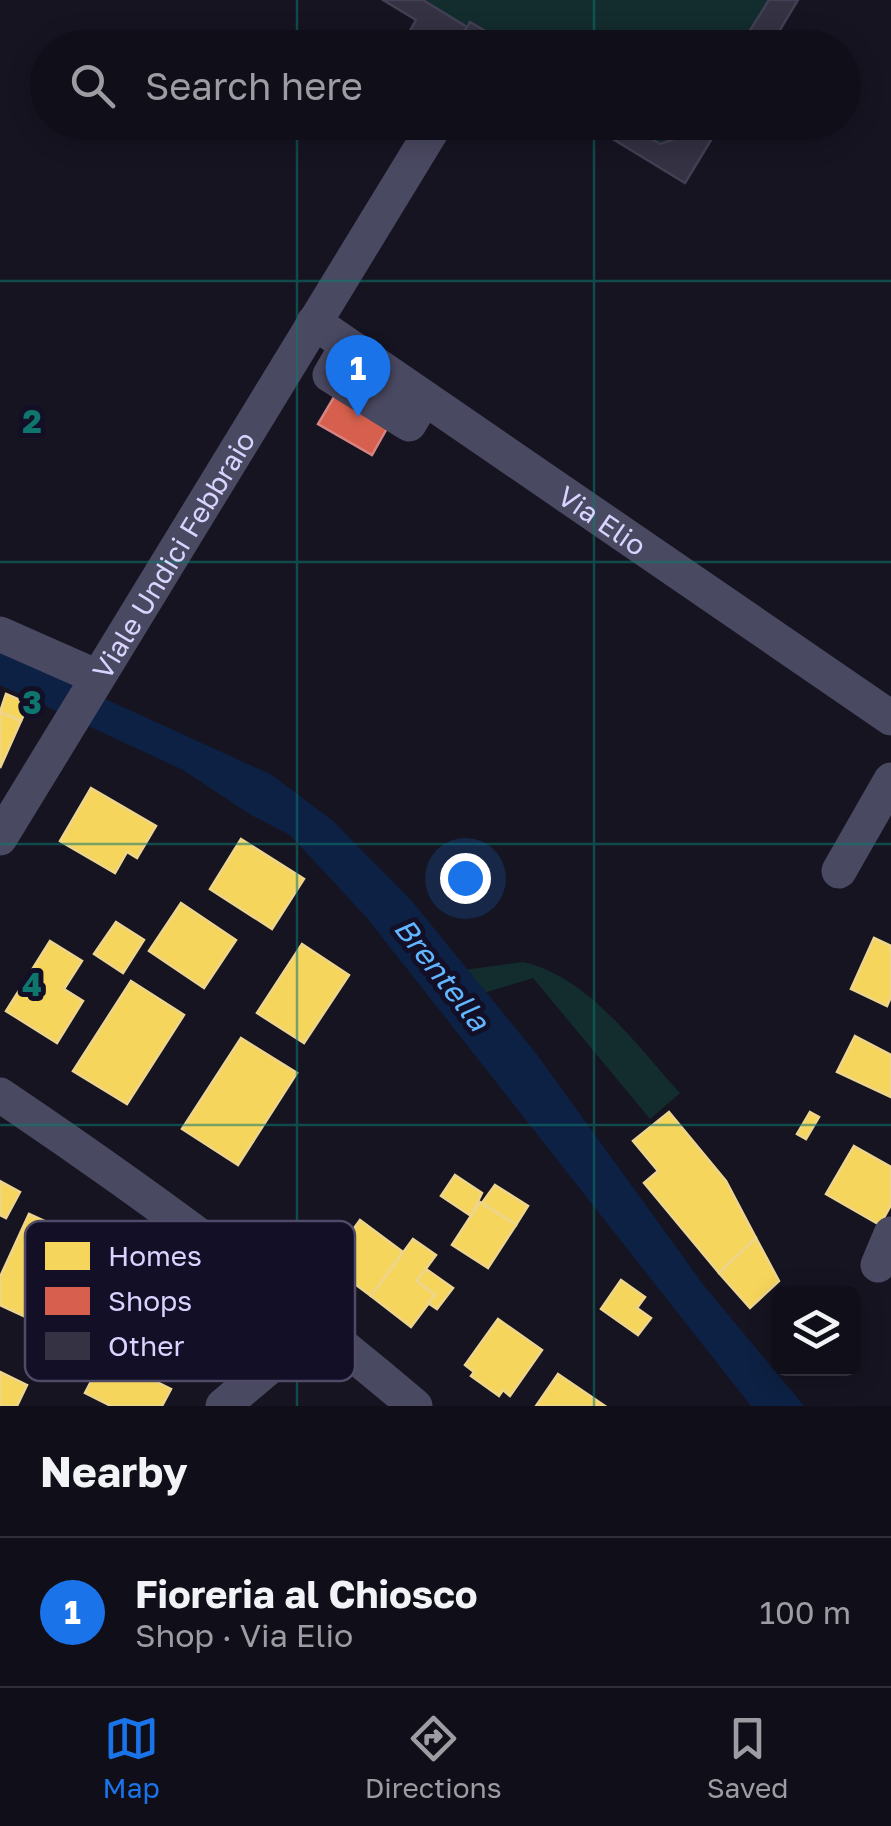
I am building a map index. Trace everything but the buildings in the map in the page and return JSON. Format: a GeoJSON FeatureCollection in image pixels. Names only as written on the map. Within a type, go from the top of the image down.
{"type":"FeatureCollection","features":[{"type":"Feature","properties":{"kind":"street","name":"Viale Undici Febbraio"},"geometry":{"type":"LineString","coordinates":[[0,838],[426,140]]}},
{"type":"Feature","properties":{"kind":"street","name":"Via Elio"},"geometry":{"type":"LineString","coordinates":[[314,322],[891,718]]}},
{"type":"Feature","properties":{"kind":"street"},"geometry":{"type":"LineString","coordinates":[[0,634],[93,680]]}},
{"type":"Feature","properties":{"kind":"street"},"geometry":{"type":"LineString","coordinates":[[839,871],[891,780]]}},
{"type":"Feature","properties":{"kind":"street"},"geometry":{"type":"LineString","coordinates":[[0,1095],[181,1221]]}},
{"type":"Feature","properties":{"kind":"street"},"geometry":{"type":"LineString","coordinates":[[355,1355],[414,1406]]}},
{"type":"Feature","properties":{"kind":"street"},"geometry":{"type":"LineString","coordinates":[[223,1406],[252,1381]]}},
{"type":"Feature","properties":{"kind":"green space"},"geometry":{"type":"Polygon","coordinates":[[[383,0],[798,0],[780,30],[410,30],[415,20],[383,0]]]}},
{"type":"Feature","properties":{"kind":"green space"},"geometry":{"type":"Polygon","coordinates":[[[613,140],[712,140],[685,183],[613,140]]]}},
{"type":"Feature","properties":{"kind":"green space"},"geometry":{"type":"Polygon","coordinates":[[[523,962],[547,970],[590,997],[680,1093],[650,1119],[533,978],[480,994],[463,970],[523,962]]]}},
{"type":"Feature","properties":{"kind":"water","name":"Brentella"},"geometry":{"type":"Polygon","coordinates":[[[0,651],[272,775],[333,821],[411,900],[535,1052],[705,1287],[771,1366],[771,1376],[779,1376],[804,1406],[751,1406],[367,918],[290,835],[251,815],[183,770],[0,685],[0,651]]]}},
{"type":"Feature","properties":{"kind":"place","name":"Fioreria al Chiosco"},"geometry":{"type":"Point","coordinates":[358,417]}}]}
